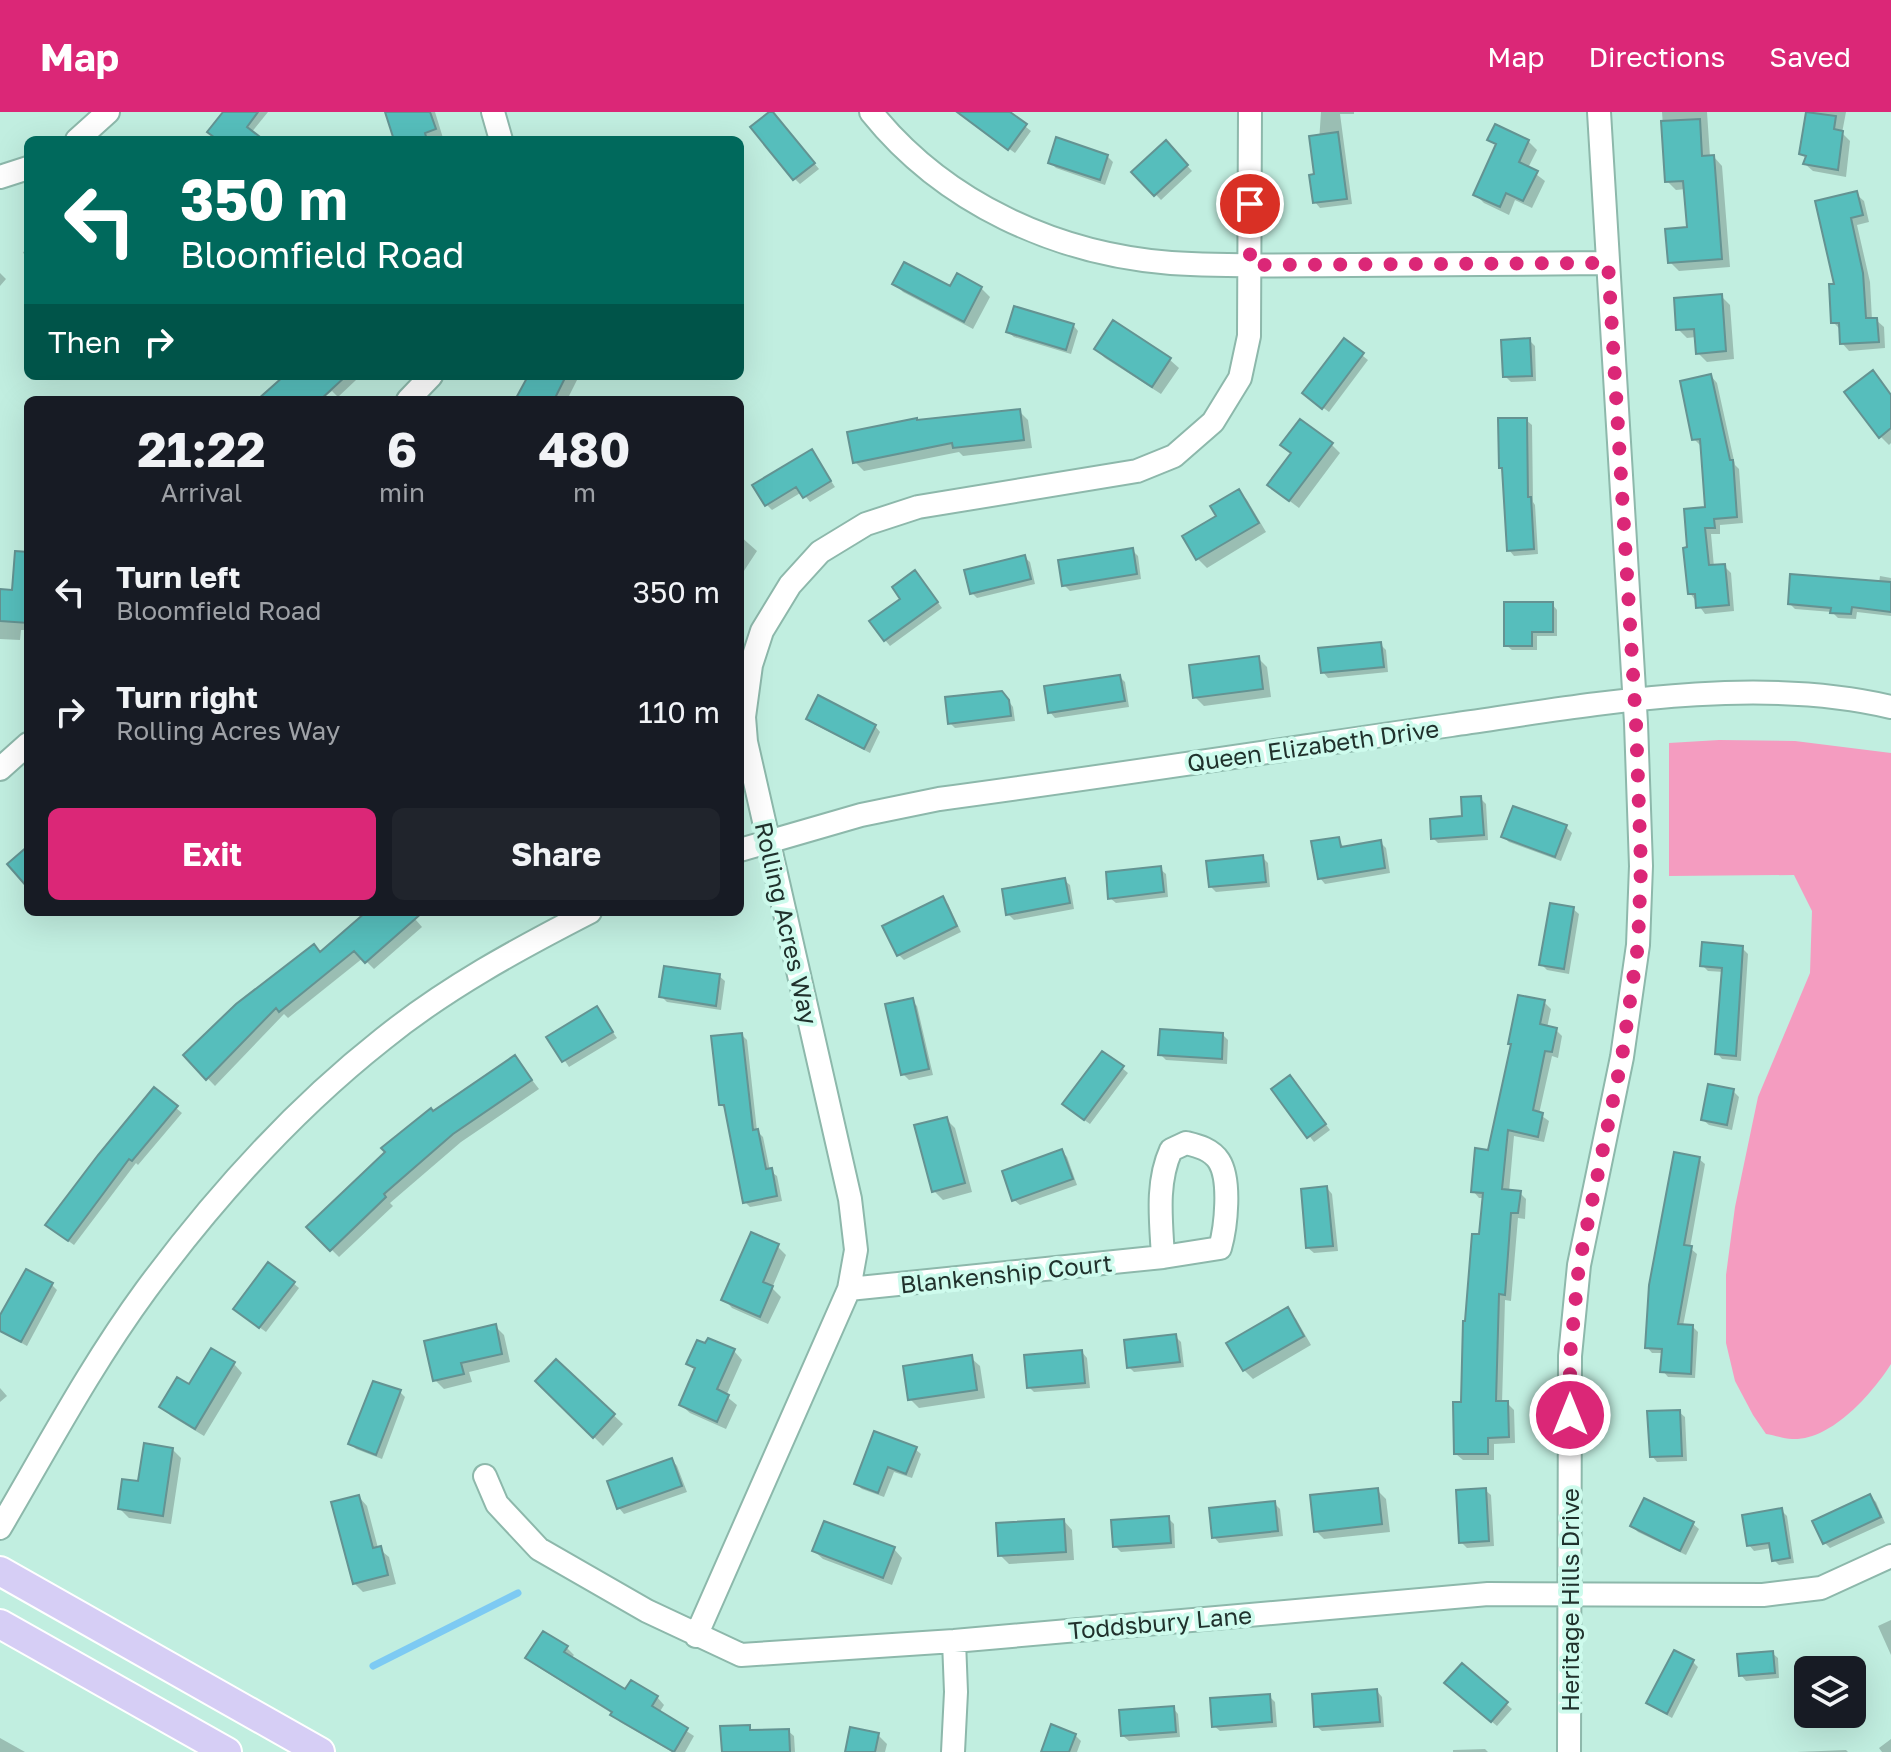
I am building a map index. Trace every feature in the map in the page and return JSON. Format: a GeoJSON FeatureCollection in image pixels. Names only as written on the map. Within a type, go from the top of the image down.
{"type":"FeatureCollection","features":[{"type":"Feature","properties":{"kind":"main road"},"geometry":{"type":"LineString","coordinates":[[0,1571],[320,1752]]}},
{"type":"Feature","properties":{"kind":"main road"},"geometry":{"type":"LineString","coordinates":[[0,1624],[227,1752]]}},
{"type":"Feature","properties":{"kind":"street"},"geometry":{"type":"LineString","coordinates":[[81,136],[108,112]]}},
{"type":"Feature","properties":{"kind":"street"},"geometry":{"type":"LineString","coordinates":[[493,112],[500,136]]}},
{"type":"Feature","properties":{"kind":"street"},"geometry":{"type":"LineString","coordinates":[[871,112],[923,165],[985,209],[1045,236],[1103,252],[1169,263],[1250,265],[1608,263]]}},
{"type":"Feature","properties":{"kind":"street","name":"Rolling Acres Way"},"geometry":{"type":"LineString","coordinates":[[696,1636],[849,1289],[856,1250],[850,1199],[746,742],[744,717],[751,665],[762,631],[790,585],[820,552],[866,524],[918,507],[1137,471],[1174,456],[1213,422],[1240,378],[1249,336],[1250,112]]}},
{"type":"Feature","properties":{"kind":"street","name":"Heritage Hills Drive"},"geometry":{"type":"LineString","coordinates":[[1569,1752],[1570,1356],[1579,1265],[1622,1057],[1638,945],[1641,866],[1599,112]]}},
{"type":"Feature","properties":{"kind":"street"},"geometry":{"type":"LineString","coordinates":[[0,177],[24,169]]}},
{"type":"Feature","properties":{"kind":"street"},"geometry":{"type":"LineString","coordinates":[[412,396],[427,380]]}},
{"type":"Feature","properties":{"kind":"street","name":"Queen Elizabeth Drive"},"geometry":{"type":"LineString","coordinates":[[744,849],[861,815],[939,799],[1634,700],[1763,694],[1854,698],[1891,707]]}},
{"type":"Feature","properties":{"kind":"street"},"geometry":{"type":"LineString","coordinates":[[2,764],[24,747]]}},
{"type":"Feature","properties":{"kind":"street"},"geometry":{"type":"LineString","coordinates":[[0,1528],[81,1388],[145,1291],[225,1190],[314,1099],[383,1038],[455,988],[582,916]]}},
{"type":"Feature","properties":{"kind":"street","name":"Blankenship Court"},"geometry":{"type":"LineString","coordinates":[[849,1289],[1163,1257],[1220,1248],[1226,1212],[1220,1162],[1207,1149],[1186,1143],[1171,1150],[1163,1167],[1160,1195],[1163,1257]]}},
{"type":"Feature","properties":{"kind":"street","name":"Toddsbury Lane"},"geometry":{"type":"LineString","coordinates":[[485,1476],[497,1504],[539,1549],[696,1636],[741,1655],[954,1641],[1488,1594],[1763,1595],[1821,1588],[1891,1556]]}},
{"type":"Feature","properties":{"kind":"street"},"geometry":{"type":"LineString","coordinates":[[953,1752],[956,1692],[954,1641]]}},
{"type":"Feature","properties":{"kind":"shaded area"},"geometry":{"type":"Polygon","coordinates":[[[1795,741],[1891,753],[1891,1364],[1849,1414],[1807,1438],[1789,1439],[1766,1434],[1735,1381],[1726,1343],[1726,1275],[1735,1207],[1758,1097],[1810,973],[1812,911],[1794,875],[1669,876],[1669,743],[1795,741]]]}},
{"type":"Feature","properties":{"kind":"building"},"geometry":{"type":"Polygon","coordinates":[[[223,112],[258,112],[247,127],[259,136],[212,136],[207,132],[223,112]]]}},
{"type":"Feature","properties":{"kind":"building"},"geometry":{"type":"Polygon","coordinates":[[[385,112],[430,112],[436,129],[425,133],[426,136],[393,136],[385,112]]]}},
{"type":"Feature","properties":{"kind":"building"},"geometry":{"type":"Polygon","coordinates":[[[773,112],[815,163],[793,180],[750,127],[773,112]]]}},
{"type":"Feature","properties":{"kind":"building"},"geometry":{"type":"Polygon","coordinates":[[[957,112],[1010,112],[1027,124],[1008,150],[957,112]]]}},
{"type":"Feature","properties":{"kind":"building"},"geometry":{"type":"Polygon","coordinates":[[[1806,112],[1836,116],[1834,129],[1843,131],[1838,170],[1803,164],[1806,156],[1799,154],[1806,112]]]}},
{"type":"Feature","properties":{"kind":"building"},"geometry":{"type":"Polygon","coordinates":[[[1700,119],[1702,156],[1714,155],[1722,259],[1668,263],[1665,229],[1687,227],[1683,181],[1665,182],[1661,121],[1700,119]]]}},
{"type":"Feature","properties":{"kind":"building"},"geometry":{"type":"Polygon","coordinates":[[[1495,124],[1529,140],[1519,162],[1538,171],[1523,201],[1506,193],[1500,207],[1473,195],[1496,144],[1487,140],[1495,124]]]}},
{"type":"Feature","properties":{"kind":"building"},"geometry":{"type":"Polygon","coordinates":[[[1338,132],[1347,199],[1313,203],[1309,175],[1314,174],[1309,136],[1338,132]]]}},
{"type":"Feature","properties":{"kind":"building"},"geometry":{"type":"Polygon","coordinates":[[[1056,137],[1108,155],[1100,180],[1048,163],[1056,137]]]}},
{"type":"Feature","properties":{"kind":"building"},"geometry":{"type":"Polygon","coordinates":[[[1166,140],[1188,165],[1154,196],[1131,172],[1166,140]]]}},
{"type":"Feature","properties":{"kind":"building"},"geometry":{"type":"Polygon","coordinates":[[[1857,191],[1863,215],[1851,218],[1863,273],[1866,318],[1877,318],[1879,342],[1840,344],[1839,323],[1831,323],[1829,284],[1834,284],[1815,201],[1857,191]]]}},
{"type":"Feature","properties":{"kind":"building"},"geometry":{"type":"Polygon","coordinates":[[[904,262],[950,286],[957,273],[982,287],[964,322],[892,284],[904,262]]]}},
{"type":"Feature","properties":{"kind":"building"},"geometry":{"type":"Polygon","coordinates":[[[1722,294],[1726,351],[1696,354],[1694,329],[1676,330],[1674,298],[1722,294]]]}},
{"type":"Feature","properties":{"kind":"building"},"geometry":{"type":"Polygon","coordinates":[[[1014,306],[1074,324],[1066,350],[1006,332],[1014,306]]]}},
{"type":"Feature","properties":{"kind":"building"},"geometry":{"type":"Polygon","coordinates":[[[1113,320],[1171,358],[1152,387],[1094,349],[1113,320]]]}},
{"type":"Feature","properties":{"kind":"building"},"geometry":{"type":"Polygon","coordinates":[[[1344,338],[1364,353],[1322,409],[1302,393],[1344,338]]]}},
{"type":"Feature","properties":{"kind":"building"},"geometry":{"type":"Polygon","coordinates":[[[1530,338],[1532,376],[1503,377],[1501,340],[1530,338]]]}},
{"type":"Feature","properties":{"kind":"building"},"geometry":{"type":"Polygon","coordinates":[[[1873,370],[1891,395],[1891,428],[1879,438],[1844,392],[1873,370]]]}},
{"type":"Feature","properties":{"kind":"building"},"geometry":{"type":"Polygon","coordinates":[[[1711,374],[1730,460],[1733,460],[1737,517],[1714,519],[1715,528],[1705,528],[1709,565],[1725,564],[1729,605],[1696,608],[1695,594],[1688,594],[1683,548],[1687,547],[1684,509],[1705,507],[1700,439],[1692,440],[1680,381],[1711,374]]]}},
{"type":"Feature","properties":{"kind":"building"},"geometry":{"type":"Polygon","coordinates":[[[280,380],[342,380],[324,396],[262,396],[280,380]]]}},
{"type":"Feature","properties":{"kind":"building"},"geometry":{"type":"Polygon","coordinates":[[[526,380],[564,380],[556,396],[517,396],[526,380]]]}},
{"type":"Feature","properties":{"kind":"building"},"geometry":{"type":"Polygon","coordinates":[[[1020,409],[1024,440],[953,448],[952,443],[853,463],[847,432],[917,418],[1020,409]]]}},
{"type":"Feature","properties":{"kind":"building"},"geometry":{"type":"Polygon","coordinates":[[[1498,418],[1527,418],[1528,497],[1531,497],[1534,549],[1507,551],[1498,418]]]}},
{"type":"Feature","properties":{"kind":"building"},"geometry":{"type":"Polygon","coordinates":[[[1300,419],[1333,443],[1289,501],[1267,485],[1291,453],[1280,445],[1300,419]]]}},
{"type":"Feature","properties":{"kind":"building"},"geometry":{"type":"Polygon","coordinates":[[[812,449],[831,481],[803,498],[796,487],[765,506],[752,485],[812,449]]]}},
{"type":"Feature","properties":{"kind":"building"},"geometry":{"type":"Polygon","coordinates":[[[1239,489],[1259,523],[1196,560],[1182,536],[1216,516],[1210,506],[1239,489]]]}},
{"type":"Feature","properties":{"kind":"building"},"geometry":{"type":"Polygon","coordinates":[[[1133,548],[1137,574],[1062,586],[1058,560],[1133,548]]]}},
{"type":"Feature","properties":{"kind":"building"},"geometry":{"type":"Polygon","coordinates":[[[15,551],[24,552],[24,623],[0,621],[0,589],[12,590],[15,551]]]}},
{"type":"Feature","properties":{"kind":"building"},"geometry":{"type":"Polygon","coordinates":[[[1025,555],[1031,579],[970,594],[964,570],[1025,555]]]}},
{"type":"Feature","properties":{"kind":"building"},"geometry":{"type":"Polygon","coordinates":[[[915,570],[938,602],[884,641],[869,621],[900,599],[892,587],[915,570]]]}},
{"type":"Feature","properties":{"kind":"building"},"geometry":{"type":"Polygon","coordinates":[[[1790,574],[1891,582],[1891,612],[1852,607],[1851,614],[1830,613],[1831,608],[1788,604],[1790,574]]]}},
{"type":"Feature","properties":{"kind":"building"},"geometry":{"type":"Polygon","coordinates":[[[1504,602],[1553,602],[1553,632],[1532,632],[1532,646],[1504,646],[1504,602]]]}},
{"type":"Feature","properties":{"kind":"building"},"geometry":{"type":"Polygon","coordinates":[[[1381,642],[1384,667],[1321,673],[1318,648],[1381,642]]]}},
{"type":"Feature","properties":{"kind":"building"},"geometry":{"type":"Polygon","coordinates":[[[1259,656],[1263,689],[1193,698],[1189,665],[1259,656]]]}},
{"type":"Feature","properties":{"kind":"building"},"geometry":{"type":"Polygon","coordinates":[[[1120,675],[1125,701],[1048,713],[1044,686],[1120,675]]]}},
{"type":"Feature","properties":{"kind":"building"},"geometry":{"type":"Polygon","coordinates":[[[1002,691],[1009,700],[1011,716],[948,724],[945,697],[1002,691]]]}},
{"type":"Feature","properties":{"kind":"building"},"geometry":{"type":"Polygon","coordinates":[[[818,695],[876,725],[864,749],[806,719],[818,695]]]}},
{"type":"Feature","properties":{"kind":"building"},"geometry":{"type":"Polygon","coordinates":[[[1481,796],[1484,835],[1431,839],[1430,819],[1462,816],[1461,797],[1481,796]]]}},
{"type":"Feature","properties":{"kind":"building"},"geometry":{"type":"Polygon","coordinates":[[[1513,806],[1567,825],[1555,857],[1501,837],[1513,806]]]}},
{"type":"Feature","properties":{"kind":"building"},"geometry":{"type":"Polygon","coordinates":[[[1339,837],[1341,847],[1381,840],[1385,868],[1318,879],[1311,841],[1339,837]]]}},
{"type":"Feature","properties":{"kind":"building"},"geometry":{"type":"Polygon","coordinates":[[[24,849],[24,883],[7,864],[24,849]]]}},
{"type":"Feature","properties":{"kind":"building"},"geometry":{"type":"Polygon","coordinates":[[[1263,855],[1266,882],[1209,887],[1206,861],[1263,855]]]}},
{"type":"Feature","properties":{"kind":"building"},"geometry":{"type":"Polygon","coordinates":[[[1161,866],[1164,892],[1108,899],[1106,872],[1161,866]]]}},
{"type":"Feature","properties":{"kind":"building"},"geometry":{"type":"Polygon","coordinates":[[[1065,878],[1070,903],[1006,915],[1002,889],[1065,878]]]}},
{"type":"Feature","properties":{"kind":"building"},"geometry":{"type":"Polygon","coordinates":[[[943,896],[957,926],[897,956],[882,926],[943,896]]]}},
{"type":"Feature","properties":{"kind":"building"},"geometry":{"type":"Polygon","coordinates":[[[1550,903],[1574,907],[1564,969],[1539,965],[1550,903]]]}},
{"type":"Feature","properties":{"kind":"building"},"geometry":{"type":"Polygon","coordinates":[[[361,916],[418,916],[365,963],[354,951],[279,1012],[276,1008],[206,1080],[183,1055],[236,1004],[314,944],[320,952],[361,916]]]}},
{"type":"Feature","properties":{"kind":"building"},"geometry":{"type":"Polygon","coordinates":[[[1702,942],[1743,946],[1736,1056],[1715,1054],[1722,968],[1700,966],[1702,942]]]}},
{"type":"Feature","properties":{"kind":"building"},"geometry":{"type":"Polygon","coordinates":[[[664,966],[720,974],[716,1006],[659,997],[664,966]]]}},
{"type":"Feature","properties":{"kind":"building"},"geometry":{"type":"Polygon","coordinates":[[[1518,995],[1545,1000],[1540,1024],[1557,1028],[1552,1052],[1545,1051],[1533,1110],[1543,1113],[1538,1137],[1508,1130],[1502,1189],[1521,1191],[1518,1213],[1511,1213],[1505,1295],[1499,1294],[1496,1401],[1508,1401],[1509,1437],[1488,1438],[1488,1454],[1454,1454],[1453,1402],[1461,1402],[1463,1321],[1472,1234],[1479,1234],[1483,1193],[1471,1192],[1475,1148],[1488,1150],[1511,1044],[1508,1044],[1518,995]]]}},
{"type":"Feature","properties":{"kind":"building"},"geometry":{"type":"Polygon","coordinates":[[[913,998],[929,1069],[901,1075],[885,1004],[913,998]]]}},
{"type":"Feature","properties":{"kind":"building"},"geometry":{"type":"Polygon","coordinates":[[[597,1006],[613,1032],[562,1062],[546,1037],[597,1006]]]}},
{"type":"Feature","properties":{"kind":"building"},"geometry":{"type":"Polygon","coordinates":[[[1160,1029],[1223,1033],[1222,1059],[1158,1055],[1160,1029]]]}},
{"type":"Feature","properties":{"kind":"building"},"geometry":{"type":"Polygon","coordinates":[[[742,1033],[753,1130],[758,1129],[766,1169],[772,1168],[777,1196],[743,1203],[724,1105],[719,1105],[711,1036],[742,1033]]]}},
{"type":"Feature","properties":{"kind":"building"},"geometry":{"type":"Polygon","coordinates":[[[1102,1051],[1124,1066],[1084,1120],[1062,1104],[1102,1051]]]}},
{"type":"Feature","properties":{"kind":"building"},"geometry":{"type":"Polygon","coordinates":[[[515,1055],[532,1080],[453,1134],[384,1194],[386,1197],[330,1251],[306,1227],[385,1152],[381,1148],[431,1108],[433,1111],[515,1055]]]}},
{"type":"Feature","properties":{"kind":"building"},"geometry":{"type":"Polygon","coordinates":[[[1290,1075],[1326,1124],[1307,1138],[1271,1089],[1290,1075]]]}},
{"type":"Feature","properties":{"kind":"building"},"geometry":{"type":"Polygon","coordinates":[[[1708,1084],[1734,1089],[1727,1125],[1701,1120],[1708,1084]]]}},
{"type":"Feature","properties":{"kind":"building"},"geometry":{"type":"Polygon","coordinates":[[[154,1087],[178,1106],[132,1161],[129,1159],[68,1241],[45,1225],[154,1087]]]}},
{"type":"Feature","properties":{"kind":"building"},"geometry":{"type":"Polygon","coordinates":[[[947,1117],[965,1183],[932,1192],[914,1125],[947,1117]]]}},
{"type":"Feature","properties":{"kind":"building"},"geometry":{"type":"Polygon","coordinates":[[[1062,1149],[1073,1179],[1012,1201],[1002,1171],[1062,1149]]]}},
{"type":"Feature","properties":{"kind":"building"},"geometry":{"type":"Polygon","coordinates":[[[1674,1152],[1700,1157],[1684,1245],[1692,1246],[1678,1324],[1693,1325],[1691,1374],[1660,1372],[1662,1349],[1645,1348],[1649,1285],[1674,1152]]]}},
{"type":"Feature","properties":{"kind":"building"},"geometry":{"type":"Polygon","coordinates":[[[1327,1186],[1333,1246],[1306,1248],[1301,1189],[1327,1186]]]}},
{"type":"Feature","properties":{"kind":"building"},"geometry":{"type":"Polygon","coordinates":[[[751,1232],[779,1244],[763,1282],[773,1286],[760,1317],[721,1300],[751,1232]]]}},
{"type":"Feature","properties":{"kind":"building"},"geometry":{"type":"Polygon","coordinates":[[[268,1262],[295,1282],[259,1328],[233,1309],[268,1262]]]}},
{"type":"Feature","properties":{"kind":"building"},"geometry":{"type":"Polygon","coordinates":[[[26,1269],[53,1283],[21,1342],[0,1331],[0,1315],[26,1269]]]}},
{"type":"Feature","properties":{"kind":"building"},"geometry":{"type":"Polygon","coordinates":[[[1288,1307],[1304,1336],[1243,1371],[1226,1343],[1288,1307]]]}},
{"type":"Feature","properties":{"kind":"building"},"geometry":{"type":"Polygon","coordinates":[[[496,1324],[502,1354],[461,1363],[464,1374],[433,1381],[424,1341],[496,1324]]]}},
{"type":"Feature","properties":{"kind":"building"},"geometry":{"type":"Polygon","coordinates":[[[1176,1334],[1180,1362],[1127,1368],[1124,1340],[1176,1334]]]}},
{"type":"Feature","properties":{"kind":"building"},"geometry":{"type":"Polygon","coordinates":[[[708,1338],[735,1349],[717,1389],[729,1395],[717,1422],[679,1405],[695,1368],[686,1364],[697,1340],[705,1343],[708,1338]]]}},
{"type":"Feature","properties":{"kind":"building"},"geometry":{"type":"Polygon","coordinates":[[[211,1348],[235,1362],[195,1429],[159,1407],[177,1377],[189,1384],[211,1348]]]}},
{"type":"Feature","properties":{"kind":"building"},"geometry":{"type":"Polygon","coordinates":[[[1082,1350],[1085,1383],[1027,1388],[1024,1355],[1082,1350]]]}},
{"type":"Feature","properties":{"kind":"building"},"geometry":{"type":"Polygon","coordinates":[[[972,1355],[977,1390],[908,1400],[903,1366],[972,1355]]]}},
{"type":"Feature","properties":{"kind":"building"},"geometry":{"type":"Polygon","coordinates":[[[556,1359],[615,1414],[593,1438],[535,1381],[556,1359]]]}},
{"type":"Feature","properties":{"kind":"building"},"geometry":{"type":"Polygon","coordinates":[[[373,1381],[401,1390],[376,1455],[348,1444],[373,1381]]]}},
{"type":"Feature","properties":{"kind":"building"},"geometry":{"type":"Polygon","coordinates":[[[1680,1410],[1682,1456],[1650,1457],[1647,1411],[1680,1410]]]}},
{"type":"Feature","properties":{"kind":"building"},"geometry":{"type":"Polygon","coordinates":[[[874,1431],[917,1447],[906,1474],[888,1467],[878,1493],[854,1484],[874,1431]]]}},
{"type":"Feature","properties":{"kind":"building"},"geometry":{"type":"Polygon","coordinates":[[[144,1443],[173,1448],[163,1516],[118,1509],[122,1479],[138,1481],[144,1443]]]}},
{"type":"Feature","properties":{"kind":"building"},"geometry":{"type":"Polygon","coordinates":[[[672,1458],[682,1486],[617,1509],[607,1481],[672,1458]]]}},
{"type":"Feature","properties":{"kind":"building"},"geometry":{"type":"Polygon","coordinates":[[[1378,1488],[1382,1524],[1314,1532],[1310,1495],[1378,1488]]]}},
{"type":"Feature","properties":{"kind":"building"},"geometry":{"type":"Polygon","coordinates":[[[1486,1488],[1489,1541],[1459,1543],[1456,1490],[1486,1488]]]}},
{"type":"Feature","properties":{"kind":"building"},"geometry":{"type":"Polygon","coordinates":[[[1870,1494],[1881,1517],[1823,1544],[1812,1521],[1870,1494]]]}},
{"type":"Feature","properties":{"kind":"building"},"geometry":{"type":"Polygon","coordinates":[[[359,1495],[373,1548],[381,1546],[388,1575],[353,1584],[331,1502],[359,1495]]]}},
{"type":"Feature","properties":{"kind":"building"},"geometry":{"type":"Polygon","coordinates":[[[1644,1498],[1694,1522],[1680,1551],[1630,1526],[1644,1498]]]}},
{"type":"Feature","properties":{"kind":"building"},"geometry":{"type":"Polygon","coordinates":[[[1275,1501],[1278,1531],[1212,1538],[1209,1508],[1275,1501]]]}},
{"type":"Feature","properties":{"kind":"building"},"geometry":{"type":"Polygon","coordinates":[[[1782,1508],[1790,1558],[1772,1561],[1769,1543],[1747,1546],[1742,1515],[1782,1508]]]}},
{"type":"Feature","properties":{"kind":"building"},"geometry":{"type":"Polygon","coordinates":[[[1169,1516],[1171,1543],[1113,1547],[1111,1520],[1169,1516]]]}},
{"type":"Feature","properties":{"kind":"building"},"geometry":{"type":"Polygon","coordinates":[[[1064,1519],[1066,1552],[998,1556],[996,1523],[1064,1519]]]}},
{"type":"Feature","properties":{"kind":"building"},"geometry":{"type":"Polygon","coordinates":[[[824,1521],[895,1547],[883,1578],[812,1551],[824,1521]]]}},
{"type":"Feature","properties":{"kind":"building"},"geometry":{"type":"Polygon","coordinates":[[[543,1631],[568,1646],[564,1652],[625,1689],[631,1680],[658,1696],[652,1706],[688,1728],[674,1752],[610,1715],[612,1712],[525,1658],[543,1631]]]}},
{"type":"Feature","properties":{"kind":"building"},"geometry":{"type":"Polygon","coordinates":[[[1674,1650],[1694,1660],[1667,1714],[1646,1703],[1674,1650]]]}},
{"type":"Feature","properties":{"kind":"building"},"geometry":{"type":"Polygon","coordinates":[[[1773,1651],[1775,1673],[1739,1676],[1737,1654],[1773,1651]]]}},
{"type":"Feature","properties":{"kind":"building"},"geometry":{"type":"Polygon","coordinates":[[[1462,1663],[1508,1702],[1491,1722],[1444,1683],[1462,1663]]]}},
{"type":"Feature","properties":{"kind":"building"},"geometry":{"type":"Polygon","coordinates":[[[1377,1689],[1380,1722],[1314,1727],[1312,1694],[1377,1689]]]}},
{"type":"Feature","properties":{"kind":"building"},"geometry":{"type":"Polygon","coordinates":[[[1270,1694],[1272,1722],[1212,1727],[1210,1698],[1270,1694]]]}},
{"type":"Feature","properties":{"kind":"building"},"geometry":{"type":"Polygon","coordinates":[[[1174,1706],[1176,1732],[1121,1736],[1119,1710],[1174,1706]]]}},
{"type":"Feature","properties":{"kind":"building"},"geometry":{"type":"Polygon","coordinates":[[[1051,1724],[1076,1734],[1069,1752],[1041,1752],[1051,1724]]]}},
{"type":"Feature","properties":{"kind":"building"},"geometry":{"type":"Polygon","coordinates":[[[750,1725],[750,1730],[789,1729],[790,1752],[722,1752],[720,1726],[750,1725]]]}},
{"type":"Feature","properties":{"kind":"building"},"geometry":{"type":"Polygon","coordinates":[[[850,1727],[879,1733],[875,1752],[845,1752],[850,1727]]]}},
{"type":"Feature","properties":{"kind":"waterway"},"geometry":{"type":"LineString","coordinates":[[373,1666],[518,1593]]}},
{"type":"Feature","properties":{"kind":"route"},"geometry":{"type":"LineString","coordinates":[[1250,204],[1250,265],[1608,263],[1636,723],[1641,866],[1638,945],[1622,1057],[1579,1265],[1570,1356],[1570,1415]]}}]}
